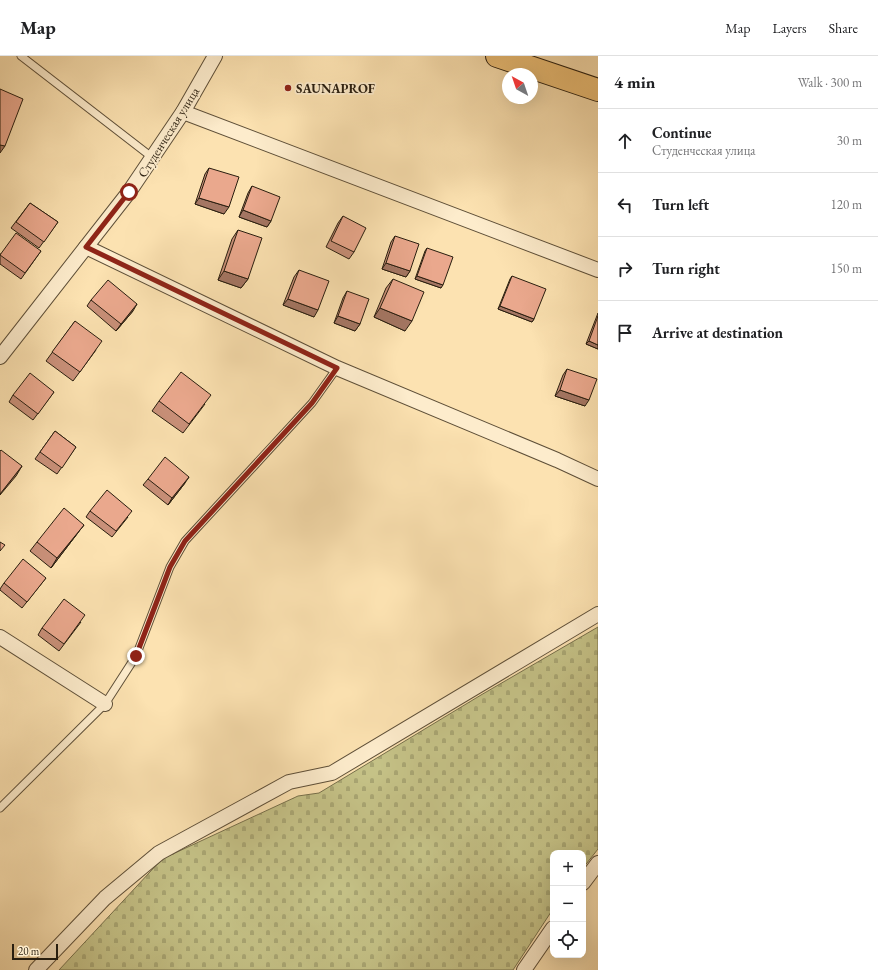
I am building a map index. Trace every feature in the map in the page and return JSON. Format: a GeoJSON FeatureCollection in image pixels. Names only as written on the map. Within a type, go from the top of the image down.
{"type":"FeatureCollection","features":[{"type":"Feature","properties":{"kind":"highway"},"geometry":{"type":"LineString","coordinates":[[497,56],[598,90]]}},
{"type":"Feature","properties":{"kind":"street","name":"Студенческая улица"},"geometry":{"type":"LineString","coordinates":[[0,357],[129,192],[183,112],[215,56]]}},
{"type":"Feature","properties":{"kind":"street"},"geometry":{"type":"LineString","coordinates":[[183,112],[598,270]]}},
{"type":"Feature","properties":{"kind":"street"},"geometry":{"type":"LineString","coordinates":[[86,247],[337,368],[557,460],[598,479]]}},
{"type":"Feature","properties":{"kind":"street"},"geometry":{"type":"LineString","coordinates":[[36,970],[105,898],[159,853],[289,782],[332,773],[598,614]]}},
{"type":"Feature","properties":{"kind":"street"},"geometry":{"type":"LineString","coordinates":[[0,637],[105,704]]}},
{"type":"Feature","properties":{"kind":"street"},"geometry":{"type":"LineString","coordinates":[[586,879],[598,863]]}},
{"type":"Feature","properties":{"kind":"street"},"geometry":{"type":"LineString","coordinates":[[524,970],[550,932]]}},
{"type":"Feature","properties":{"kind":"lane"},"geometry":{"type":"LineString","coordinates":[[21,56],[153,158]]}},
{"type":"Feature","properties":{"kind":"lane"},"geometry":{"type":"LineString","coordinates":[[0,808],[105,704],[136,656],[170,567],[185,541],[312,403],[337,368]]}},
{"type":"Feature","properties":{"kind":"green space"},"geometry":{"type":"Polygon","coordinates":[[[598,627],[598,849],[586,864],[586,850],[550,850],[550,914],[513,970],[59,970],[162,859],[298,796],[319,793],[481,695],[598,627]]]}},
{"type":"Feature","properties":{"kind":"building"},"geometry":{"type":"Polygon","coordinates":[[[0,89],[23,99],[5,146],[0,145],[0,89]]]}},
{"type":"Feature","properties":{"kind":"building"},"geometry":{"type":"Polygon","coordinates":[[[209,168],[239,177],[229,207],[199,198],[209,168]]]}},
{"type":"Feature","properties":{"kind":"building"},"geometry":{"type":"Polygon","coordinates":[[[252,186],[280,197],[271,221],[243,210],[252,186]]]}},
{"type":"Feature","properties":{"kind":"building"},"geometry":{"type":"Polygon","coordinates":[[[30,203],[58,222],[44,242],[16,222],[30,203]]]}},
{"type":"Feature","properties":{"kind":"building"},"geometry":{"type":"Polygon","coordinates":[[[343,216],[366,228],[354,252],[331,241],[343,216]]]}},
{"type":"Feature","properties":{"kind":"building"},"geometry":{"type":"Polygon","coordinates":[[[238,230],[262,238],[248,279],[224,271],[238,230]]]}},
{"type":"Feature","properties":{"kind":"building"},"geometry":{"type":"Polygon","coordinates":[[[16,233],[41,251],[25,273],[0,255],[16,233]]]}},
{"type":"Feature","properties":{"kind":"building"},"geometry":{"type":"Polygon","coordinates":[[[395,236],[419,244],[410,271],[386,263],[395,236]]]}},
{"type":"Feature","properties":{"kind":"building"},"geometry":{"type":"Polygon","coordinates":[[[427,248],[453,257],[443,285],[417,276],[427,248]]]}},
{"type":"Feature","properties":{"kind":"building"},"geometry":{"type":"Polygon","coordinates":[[[299,270],[329,281],[318,310],[288,299],[299,270]]]}},
{"type":"Feature","properties":{"kind":"building"},"geometry":{"type":"Polygon","coordinates":[[[512,276],[546,289],[534,319],[500,306],[512,276]]]}},
{"type":"Feature","properties":{"kind":"building"},"geometry":{"type":"Polygon","coordinates":[[[393,279],[424,292],[412,321],[380,308],[393,279]]]}},
{"type":"Feature","properties":{"kind":"building"},"geometry":{"type":"Polygon","coordinates":[[[108,280],[137,304],[121,324],[91,300],[108,280]]]}},
{"type":"Feature","properties":{"kind":"building"},"geometry":{"type":"Polygon","coordinates":[[[347,291],[369,299],[360,324],[338,316],[347,291]]]}},
{"type":"Feature","properties":{"kind":"building"},"geometry":{"type":"Polygon","coordinates":[[[598,316],[598,345],[589,341],[598,316]]]}},
{"type":"Feature","properties":{"kind":"building"},"geometry":{"type":"Polygon","coordinates":[[[75,321],[102,341],[80,372],[52,352],[75,321]]]}},
{"type":"Feature","properties":{"kind":"building"},"geometry":{"type":"Polygon","coordinates":[[[567,369],[597,379],[589,400],[560,390],[567,369]]]}},
{"type":"Feature","properties":{"kind":"building"},"geometry":{"type":"Polygon","coordinates":[[[181,372],[211,395],[189,424],[159,401],[181,372]]]}},
{"type":"Feature","properties":{"kind":"building"},"geometry":{"type":"Polygon","coordinates":[[[30,373],[54,392],[38,414],[13,395],[30,373]]]}},
{"type":"Feature","properties":{"kind":"building"},"geometry":{"type":"Polygon","coordinates":[[[55,431],[76,447],[62,468],[40,452],[55,431]]]}},
{"type":"Feature","properties":{"kind":"building"},"geometry":{"type":"Polygon","coordinates":[[[1,450],[22,466],[0,494],[0,451],[1,450]]]}},
{"type":"Feature","properties":{"kind":"building"},"geometry":{"type":"Polygon","coordinates":[[[165,457],[189,477],[172,498],[148,479],[165,457]]]}},
{"type":"Feature","properties":{"kind":"building"},"geometry":{"type":"Polygon","coordinates":[[[107,490],[132,511],[116,531],[90,511],[107,490]]]}},
{"type":"Feature","properties":{"kind":"building"},"geometry":{"type":"Polygon","coordinates":[[[64,508],[84,525],[57,558],[37,542],[64,508]]]}},
{"type":"Feature","properties":{"kind":"building"},"geometry":{"type":"Polygon","coordinates":[[[0,542],[5,545],[0,551],[0,542]]]}},
{"type":"Feature","properties":{"kind":"building"},"geometry":{"type":"Polygon","coordinates":[[[23,559],[46,578],[27,602],[4,583],[23,559]]]}},
{"type":"Feature","properties":{"kind":"building"},"geometry":{"type":"Polygon","coordinates":[[[64,599],[85,615],[64,644],[42,628],[64,599]]]}},
{"type":"Feature","properties":{"kind":"place","name":"SAUNAPROF"},"geometry":{"type":"Point","coordinates":[288,88]}},
{"type":"Feature","properties":{"kind":"route"},"geometry":{"type":"LineString","coordinates":[[129,192],[86,247],[337,368],[312,403],[185,541],[170,567],[136,656]]}}]}
